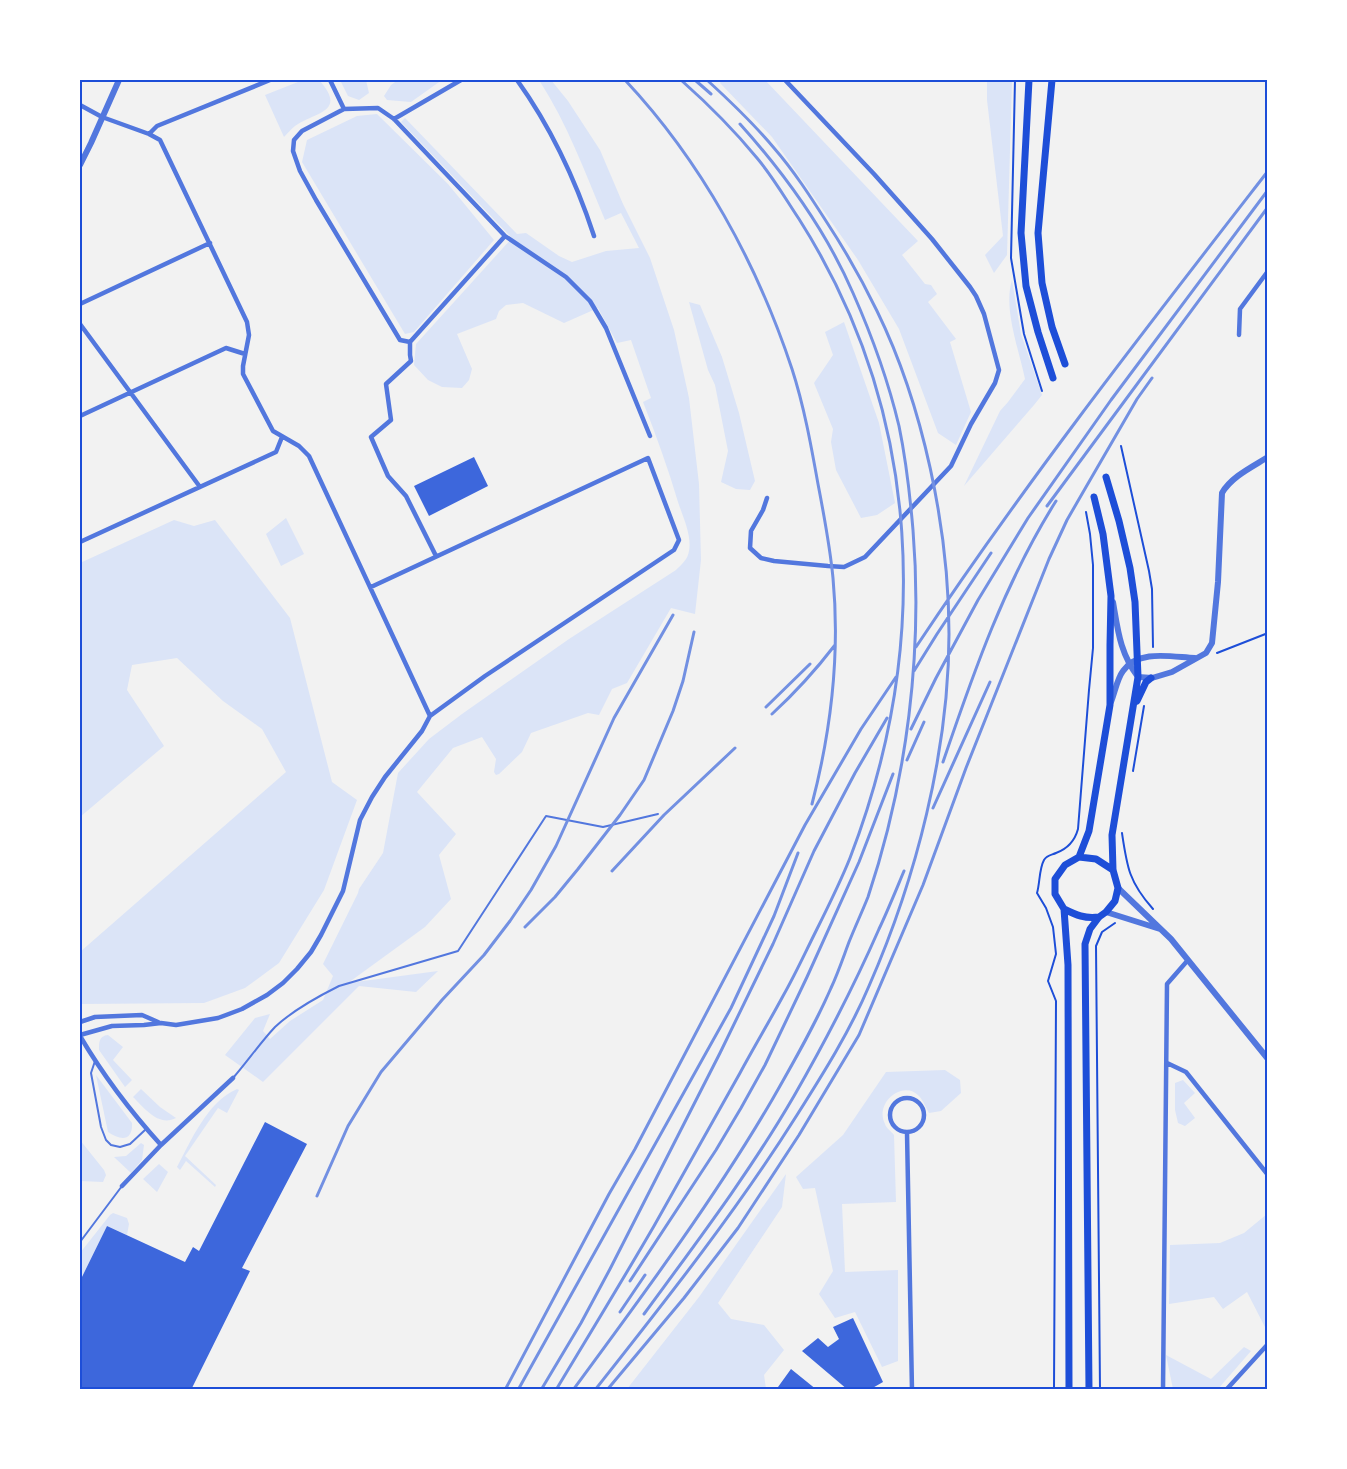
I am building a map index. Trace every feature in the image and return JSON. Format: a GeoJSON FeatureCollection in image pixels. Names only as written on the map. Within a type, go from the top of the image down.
{"type":"FeatureCollection","features":[{"type":"Feature","properties":{"kind":"main road"},"geometry":{"type":"LineString","coordinates":[[1029,80],[1021,233],[1026,286],[1053,378]]}},
{"type":"Feature","properties":{"kind":"main road"},"geometry":{"type":"LineString","coordinates":[[1052,80],[1038,233],[1042,283],[1052,327],[1065,364]]}},
{"type":"Feature","properties":{"kind":"main road"},"geometry":{"type":"LineString","coordinates":[[1089,1389],[1085,944],[1090,929],[1115,901],[1118,888],[1113,870],[1112,835],[1138,677],[1135,602],[1130,568],[1106,477]]}},
{"type":"Feature","properties":{"kind":"main road"},"geometry":{"type":"LineString","coordinates":[[1079,857],[1089,831],[1110,705],[1111,596],[1103,534],[1094,497]]}},
{"type":"Feature","properties":{"kind":"main road"},"geometry":{"type":"LineString","coordinates":[[1132,715],[1141,691],[1150,678]]}},
{"type":"Feature","properties":{"kind":"main road"},"geometry":{"type":"LineString","coordinates":[[1069,1389],[1068,965],[1064,909],[1055,894],[1055,879],[1065,865],[1079,857],[1096,859],[1113,870]]}},
{"type":"Feature","properties":{"kind":"main road"},"geometry":{"type":"LineString","coordinates":[[1064,909],[1077,916],[1099,917]]}},
{"type":"Feature","properties":{"kind":"street"},"geometry":{"type":"LineString","coordinates":[[80,165],[118,80]]}},
{"type":"Feature","properties":{"kind":"street"},"geometry":{"type":"LineString","coordinates":[[149,134],[157,126],[270,80]]}},
{"type":"Feature","properties":{"kind":"street"},"geometry":{"type":"LineString","coordinates":[[330,80],[344,109]]}},
{"type":"Feature","properties":{"kind":"street"},"geometry":{"type":"LineString","coordinates":[[394,119],[461,80]]}},
{"type":"Feature","properties":{"kind":"street"},"geometry":{"type":"LineString","coordinates":[[517,80],[547,129],[579,195],[594,236]]}},
{"type":"Feature","properties":{"kind":"street"},"geometry":{"type":"LineString","coordinates":[[767,498],[751,531],[750,549],[761,558],[844,567],[865,557],[951,466],[971,424],[995,383],[999,370],[984,314],[970,287],[932,239],[874,174],[785,80]]}},
{"type":"Feature","properties":{"kind":"street"},"geometry":{"type":"LineString","coordinates":[[80,105],[102,117],[160,140],[247,322],[249,335],[243,374],[273,431],[299,446],[309,456],[430,716]]}},
{"type":"Feature","properties":{"kind":"street"},"geometry":{"type":"LineString","coordinates":[[410,342],[400,340],[316,200],[300,171],[293,151],[294,140],[302,131],[344,109],[378,108],[394,119],[505,236],[566,277],[590,301],[606,328],[650,436]]}},
{"type":"Feature","properties":{"kind":"street"},"geometry":{"type":"LineString","coordinates":[[436,556],[406,496],[388,476],[371,437],[391,420],[387,384],[411,361],[410,342],[505,236]]}},
{"type":"Feature","properties":{"kind":"street"},"geometry":{"type":"LineString","coordinates":[[80,304],[210,243]]}},
{"type":"Feature","properties":{"kind":"street"},"geometry":{"type":"LineString","coordinates":[[1239,335],[1240,309],[1268,271]]}},
{"type":"Feature","properties":{"kind":"street"},"geometry":{"type":"LineString","coordinates":[[80,324],[200,487]]}},
{"type":"Feature","properties":{"kind":"street"},"geometry":{"type":"LineString","coordinates":[[80,416],[226,348],[245,354]]}},
{"type":"Feature","properties":{"kind":"street"},"geometry":{"type":"LineString","coordinates":[[80,542],[276,452],[282,437]]}},
{"type":"Feature","properties":{"kind":"street"},"geometry":{"type":"LineString","coordinates":[[1111,596],[1121,643],[1129,665],[1138,677],[1150,678],[1172,672],[1206,653],[1212,643],[1218,582],[1222,494],[1232,481],[1268,457]]}},
{"type":"Feature","properties":{"kind":"street"},"geometry":{"type":"LineString","coordinates":[[80,1022],[95,1017],[142,1016],[161,1023],[176,1025],[218,1018],[242,1009],[283,983],[311,952],[343,891],[360,820],[372,797],[422,731],[430,716],[484,676],[674,550],[679,540],[648,458],[371,587]]}},
{"type":"Feature","properties":{"kind":"street"},"geometry":{"type":"LineString","coordinates":[[1110,705],[1122,672],[1137,659],[1153,656],[1195,658]]}},
{"type":"Feature","properties":{"kind":"street"},"geometry":{"type":"LineString","coordinates":[[1118,888],[1164,931],[1268,1059]]}},
{"type":"Feature","properties":{"kind":"street"},"geometry":{"type":"LineString","coordinates":[[1106,912],[1164,931]]}},
{"type":"Feature","properties":{"kind":"street"},"geometry":{"type":"LineString","coordinates":[[1163,1389],[1167,984],[1188,960]]}},
{"type":"Feature","properties":{"kind":"street"},"geometry":{"type":"LineString","coordinates":[[161,1023],[112,1026],[80,1036],[95,1061],[161,1145]]}},
{"type":"Feature","properties":{"kind":"street"},"geometry":{"type":"LineString","coordinates":[[1167,1063],[1186,1072],[1268,1175]]}},
{"type":"Feature","properties":{"kind":"street"},"geometry":{"type":"LineString","coordinates":[[122,1186],[161,1145],[232,1078]]}},
{"type":"Feature","properties":{"kind":"street"},"geometry":{"type":"LineString","coordinates":[[906,1098],[912,1099],[922,1107],[924,1116],[920,1127],[907,1133],[894,1127],[890,1118],[894,1103],[906,1098]]}},
{"type":"Feature","properties":{"kind":"street"},"geometry":{"type":"LineString","coordinates":[[907,1133],[912,1389]]}},
{"type":"Feature","properties":{"kind":"street"},"geometry":{"type":"LineString","coordinates":[[1226,1389],[1268,1344]]}},
{"type":"Feature","properties":{"kind":"lane"},"geometry":{"type":"LineString","coordinates":[[232,1078],[276,1027],[321,995],[339,986],[458,951],[546,816],[603,827],[658,814]]}},
{"type":"Feature","properties":{"kind":"lane"},"geometry":{"type":"LineString","coordinates":[[95,1061],[91,1073],[100,1127],[106,1140],[111,1145],[120,1147],[130,1144],[147,1129]]}},
{"type":"Feature","properties":{"kind":"lane"},"geometry":{"type":"LineString","coordinates":[[80,1242],[122,1186]]}},
{"type":"Feature","properties":{"kind":"path"},"geometry":{"type":"LineString","coordinates":[[1121,446],[1152,589],[1153,644]]}},
{"type":"Feature","properties":{"kind":"path"},"geometry":{"type":"LineString","coordinates":[[1054,1389],[1056,1001],[1048,981],[1056,954],[1053,927],[1037,893],[1045,859],[1071,844],[1078,829],[1093,648],[1093,565],[1086,512]]}},
{"type":"Feature","properties":{"kind":"path"},"geometry":{"type":"LineString","coordinates":[[1131,778],[1145,701]]}},
{"type":"Feature","properties":{"kind":"path"},"geometry":{"type":"LineString","coordinates":[[1121,828],[1128,870],[1140,894]]}},
{"type":"Feature","properties":{"kind":"path"},"geometry":{"type":"LineString","coordinates":[[1100,1389],[1096,945],[1102,932],[1114,923]]}},
{"type":"Feature","properties":{"kind":"shaded area"},"geometry":{"type":"Polygon","coordinates":[[[303,80],[319,80],[327,91],[330,99],[329,105],[319,114],[295,126],[284,137],[265,95],[303,80]]]}},
{"type":"Feature","properties":{"kind":"shaded area"},"geometry":{"type":"Polygon","coordinates":[[[340,80],[366,80],[369,93],[359,100],[348,96],[340,80]]]}},
{"type":"Feature","properties":{"kind":"shaded area"},"geometry":{"type":"Polygon","coordinates":[[[398,80],[442,80],[411,102],[387,100],[384,96],[391,85],[398,80]]]}},
{"type":"Feature","properties":{"kind":"shaded area"},"geometry":{"type":"Polygon","coordinates":[[[539,80],[551,80],[568,101],[600,150],[623,204],[650,258],[674,330],[689,398],[699,484],[701,560],[695,614],[671,608],[627,683],[612,689],[599,715],[588,713],[531,733],[522,752],[499,774],[496,775],[494,772],[496,759],[482,737],[453,748],[417,792],[456,834],[439,855],[451,899],[425,927],[348,983],[438,971],[416,992],[359,986],[263,1082],[225,1055],[255,1018],[270,1014],[263,1031],[270,1039],[290,1021],[323,1000],[333,976],[323,964],[359,889],[383,853],[398,773],[429,739],[462,714],[569,639],[676,570],[688,554],[690,545],[686,526],[643,402],[651,398],[631,340],[617,343],[598,308],[564,323],[523,303],[506,305],[499,311],[496,319],[457,334],[472,369],[469,380],[462,388],[442,387],[428,380],[414,365],[416,344],[512,238],[401,122],[405,118],[517,234],[526,233],[559,256],[572,262],[606,251],[639,248],[621,213],[605,220],[567,131],[539,80]]]}},
{"type":"Feature","properties":{"kind":"shaded area"},"geometry":{"type":"Polygon","coordinates":[[[722,80],[765,80],[918,241],[902,255],[925,284],[931,285],[937,294],[928,302],[956,339],[950,342],[971,412],[956,445],[938,433],[899,329],[858,260],[772,137],[720,83],[722,80]]]}},
{"type":"Feature","properties":{"kind":"shaded area"},"geometry":{"type":"Polygon","coordinates":[[[987,80],[1012,80],[1007,255],[994,273],[985,255],[1003,236],[987,100],[987,80]]]}},
{"type":"Feature","properties":{"kind":"shaded area"},"geometry":{"type":"Polygon","coordinates":[[[377,114],[448,184],[494,240],[414,332],[405,334],[302,162],[307,140],[357,116],[377,114]]]}},
{"type":"Feature","properties":{"kind":"shaded area"},"geometry":{"type":"Polygon","coordinates":[[[1012,280],[1021,334],[1042,395],[964,486],[1000,411],[1025,379],[1009,303],[1012,280]]]}},
{"type":"Feature","properties":{"kind":"shaded area"},"geometry":{"type":"Polygon","coordinates":[[[689,302],[700,305],[722,357],[739,413],[755,481],[750,490],[736,489],[721,482],[728,451],[715,385],[708,370],[689,302]]]}},
{"type":"Feature","properties":{"kind":"shaded area"},"geometry":{"type":"Polygon","coordinates":[[[844,322],[879,423],[895,503],[877,515],[861,518],[836,470],[831,442],[833,429],[814,383],[833,355],[825,332],[844,322]]]}},
{"type":"Feature","properties":{"kind":"shaded area"},"geometry":{"type":"Polygon","coordinates":[[[286,518],[304,554],[281,566],[266,534],[286,518]]]}},
{"type":"Feature","properties":{"kind":"shaded area"},"geometry":{"type":"Polygon","coordinates":[[[174,520],[194,526],[215,520],[290,618],[332,782],[357,800],[324,890],[279,963],[245,988],[204,1003],[80,1004],[80,952],[286,772],[262,729],[223,701],[177,658],[132,665],[127,690],[164,746],[80,817],[80,563],[174,520]]]}},
{"type":"Feature","properties":{"kind":"shaded area"},"geometry":{"type":"Polygon","coordinates":[[[108,1035],[123,1047],[113,1060],[132,1080],[125,1087],[99,1050],[101,1038],[108,1035]]]}},
{"type":"Feature","properties":{"kind":"shaded area"},"geometry":{"type":"Polygon","coordinates":[[[945,1070],[960,1080],[961,1093],[941,1111],[929,1113],[919,1096],[912,1091],[905,1090],[892,1096],[883,1108],[886,1125],[894,1135],[896,1202],[842,1204],[845,1272],[898,1270],[898,1361],[882,1367],[855,1312],[835,1318],[819,1294],[833,1271],[815,1188],[803,1189],[796,1177],[843,1135],[886,1072],[945,1070]]]}},
{"type":"Feature","properties":{"kind":"shaded area"},"geometry":{"type":"Polygon","coordinates":[[[96,1075],[132,1123],[132,1129],[125,1138],[108,1132],[96,1075]]]}},
{"type":"Feature","properties":{"kind":"shaded area"},"geometry":{"type":"Polygon","coordinates":[[[1183,1080],[1195,1093],[1184,1103],[1195,1118],[1185,1126],[1178,1123],[1175,1110],[1175,1083],[1183,1080]]]}},
{"type":"Feature","properties":{"kind":"shaded area"},"geometry":{"type":"Polygon","coordinates":[[[141,1089],[176,1118],[164,1120],[147,1111],[133,1097],[141,1089]]]}},
{"type":"Feature","properties":{"kind":"shaded area"},"geometry":{"type":"Polygon","coordinates":[[[237,1089],[239,1090],[227,1113],[218,1108],[185,1156],[216,1185],[215,1187],[186,1161],[180,1170],[177,1167],[201,1123],[217,1103],[237,1089]]]}},
{"type":"Feature","properties":{"kind":"shaded area"},"geometry":{"type":"Polygon","coordinates":[[[80,1140],[104,1170],[106,1175],[103,1182],[80,1181],[80,1140]]]}},
{"type":"Feature","properties":{"kind":"shaded area"},"geometry":{"type":"Polygon","coordinates":[[[141,1143],[144,1145],[142,1160],[131,1173],[114,1157],[126,1156],[141,1143]]]}},
{"type":"Feature","properties":{"kind":"shaded area"},"geometry":{"type":"Polygon","coordinates":[[[159,1164],[168,1172],[157,1192],[143,1179],[159,1164]]]}},
{"type":"Feature","properties":{"kind":"shaded area"},"geometry":{"type":"Polygon","coordinates":[[[786,1174],[782,1207],[718,1303],[731,1319],[764,1325],[784,1350],[764,1375],[766,1389],[627,1389],[699,1297],[786,1174]]]}},
{"type":"Feature","properties":{"kind":"shaded area"},"geometry":{"type":"Polygon","coordinates":[[[113,1213],[127,1218],[129,1224],[127,1235],[107,1226],[80,1281],[80,1253],[113,1213]]]}},
{"type":"Feature","properties":{"kind":"shaded area"},"geometry":{"type":"Polygon","coordinates":[[[1267,1214],[1267,1331],[1247,1292],[1223,1309],[1214,1297],[1169,1304],[1170,1245],[1220,1243],[1244,1233],[1267,1214]]]}},
{"type":"Feature","properties":{"kind":"shaded area"},"geometry":{"type":"Polygon","coordinates":[[[1244,1347],[1251,1351],[1218,1389],[1173,1389],[1166,1355],[1211,1379],[1244,1347]]]}},
{"type":"Feature","properties":{"kind":"building"},"geometry":{"type":"Polygon","coordinates":[[[474,457],[488,486],[429,516],[414,486],[474,457]]]}},
{"type":"Feature","properties":{"kind":"building"},"geometry":{"type":"Polygon","coordinates":[[[265,1122],[307,1144],[242,1268],[250,1271],[191,1390],[80,1390],[80,1281],[107,1226],[185,1262],[193,1247],[199,1251],[265,1122]]]}},
{"type":"Feature","properties":{"kind":"building"},"geometry":{"type":"Polygon","coordinates":[[[853,1318],[883,1382],[869,1390],[848,1390],[802,1351],[818,1338],[828,1347],[839,1339],[833,1327],[853,1318]]]}},
{"type":"Feature","properties":{"kind":"building"},"geometry":{"type":"Polygon","coordinates":[[[791,1369],[817,1390],[782,1390],[778,1387],[791,1369]]]}},
{"type":"Feature","properties":{"kind":"railway"},"geometry":{"type":"LineString","coordinates":[[625,80],[678,144],[724,215],[744,252],[778,329],[800,397],[827,531],[835,606],[834,663],[829,720],[812,804]]}},
{"type":"Feature","properties":{"kind":"railway"},"geometry":{"type":"LineString","coordinates":[[556,1390],[654,1226],[796,972],[842,877],[876,777],[894,696],[903,614],[902,532],[891,451],[871,371],[840,294],[799,219],[768,173],[730,127],[681,80]]}},
{"type":"Feature","properties":{"kind":"railway"},"geometry":{"type":"LineString","coordinates":[[695,80],[711,94]]}},
{"type":"Feature","properties":{"kind":"railway"},"geometry":{"type":"LineString","coordinates":[[595,1390],[750,1186],[817,1084],[853,1019],[886,945],[915,858],[936,769],[947,678],[948,594],[938,510],[920,427],[908,386],[893,348],[853,265],[801,184],[758,130],[707,80]]}},
{"type":"Feature","properties":{"kind":"railway"},"geometry":{"type":"LineString","coordinates":[[573,1390],[677,1247],[726,1175],[772,1100],[818,1017],[868,897],[882,853],[893,808],[909,716],[916,623],[916,576],[904,452],[890,392],[860,309],[831,248],[788,183],[740,124]]}},
{"type":"Feature","properties":{"kind":"railway"},"geometry":{"type":"LineString","coordinates":[[916,647],[1043,465],[1268,171]]}},
{"type":"Feature","properties":{"kind":"railway"},"geometry":{"type":"LineString","coordinates":[[911,729],[978,600],[1028,518],[1111,400],[1268,190]]}},
{"type":"Feature","properties":{"kind":"railway"},"geometry":{"type":"LineString","coordinates":[[1047,506],[1268,207]]}},
{"type":"Feature","properties":{"kind":"railway"},"geometry":{"type":"LineString","coordinates":[[607,1390],[684,1298],[738,1228],[799,1135],[859,1035],[923,885],[966,768],[1049,559],[1067,520],[1137,399],[1152,378]]}},
{"type":"Feature","properties":{"kind":"railway"},"geometry":{"type":"LineString","coordinates":[[943,762],[979,661],[1006,595],[1056,501]]}},
{"type":"Feature","properties":{"kind":"railway"},"geometry":{"type":"LineString","coordinates":[[914,671],[991,553]]}},
{"type":"Feature","properties":{"kind":"railway"},"geometry":{"type":"LineString","coordinates":[[317,1196],[348,1126],[381,1072],[484,955],[531,890],[556,846],[614,718],[673,615]]}},
{"type":"Feature","properties":{"kind":"railway"},"geometry":{"type":"LineString","coordinates":[[525,927],[555,897],[578,869],[644,780],[673,711],[683,681],[694,632]]}},
{"type":"Feature","properties":{"kind":"railway"},"geometry":{"type":"LineString","coordinates":[[772,714],[805,681],[835,645]]}},
{"type":"Feature","properties":{"kind":"railway"},"geometry":{"type":"LineString","coordinates":[[766,707],[810,664]]}},
{"type":"Feature","properties":{"kind":"railway"},"geometry":{"type":"LineString","coordinates":[[505,1390],[805,825],[861,729],[896,677]]}},
{"type":"Feature","properties":{"kind":"railway"},"geometry":{"type":"LineString","coordinates":[[933,808],[990,682]]}},
{"type":"Feature","properties":{"kind":"railway"},"geometry":{"type":"LineString","coordinates":[[541,1390],[610,1269],[720,1053],[773,944],[814,851],[887,718]]}},
{"type":"Feature","properties":{"kind":"railway"},"geometry":{"type":"LineString","coordinates":[[907,760],[924,722]]}},
{"type":"Feature","properties":{"kind":"railway"},"geometry":{"type":"LineString","coordinates":[[612,871],[664,815],[735,748]]}},
{"type":"Feature","properties":{"kind":"railway"},"geometry":{"type":"LineString","coordinates":[[630,1281],[716,1150],[765,1065],[859,862],[893,774]]}},
{"type":"Feature","properties":{"kind":"railway"},"geometry":{"type":"LineString","coordinates":[[518,1390],[731,1008],[774,916],[798,853]]}},
{"type":"Feature","properties":{"kind":"railway"},"geometry":{"type":"LineString","coordinates":[[644,1314],[741,1180],[794,1096],[849,993],[904,871]]}},
{"type":"Feature","properties":{"kind":"railway"},"geometry":{"type":"LineString","coordinates":[[620,1312],[645,1275]]}}]}
